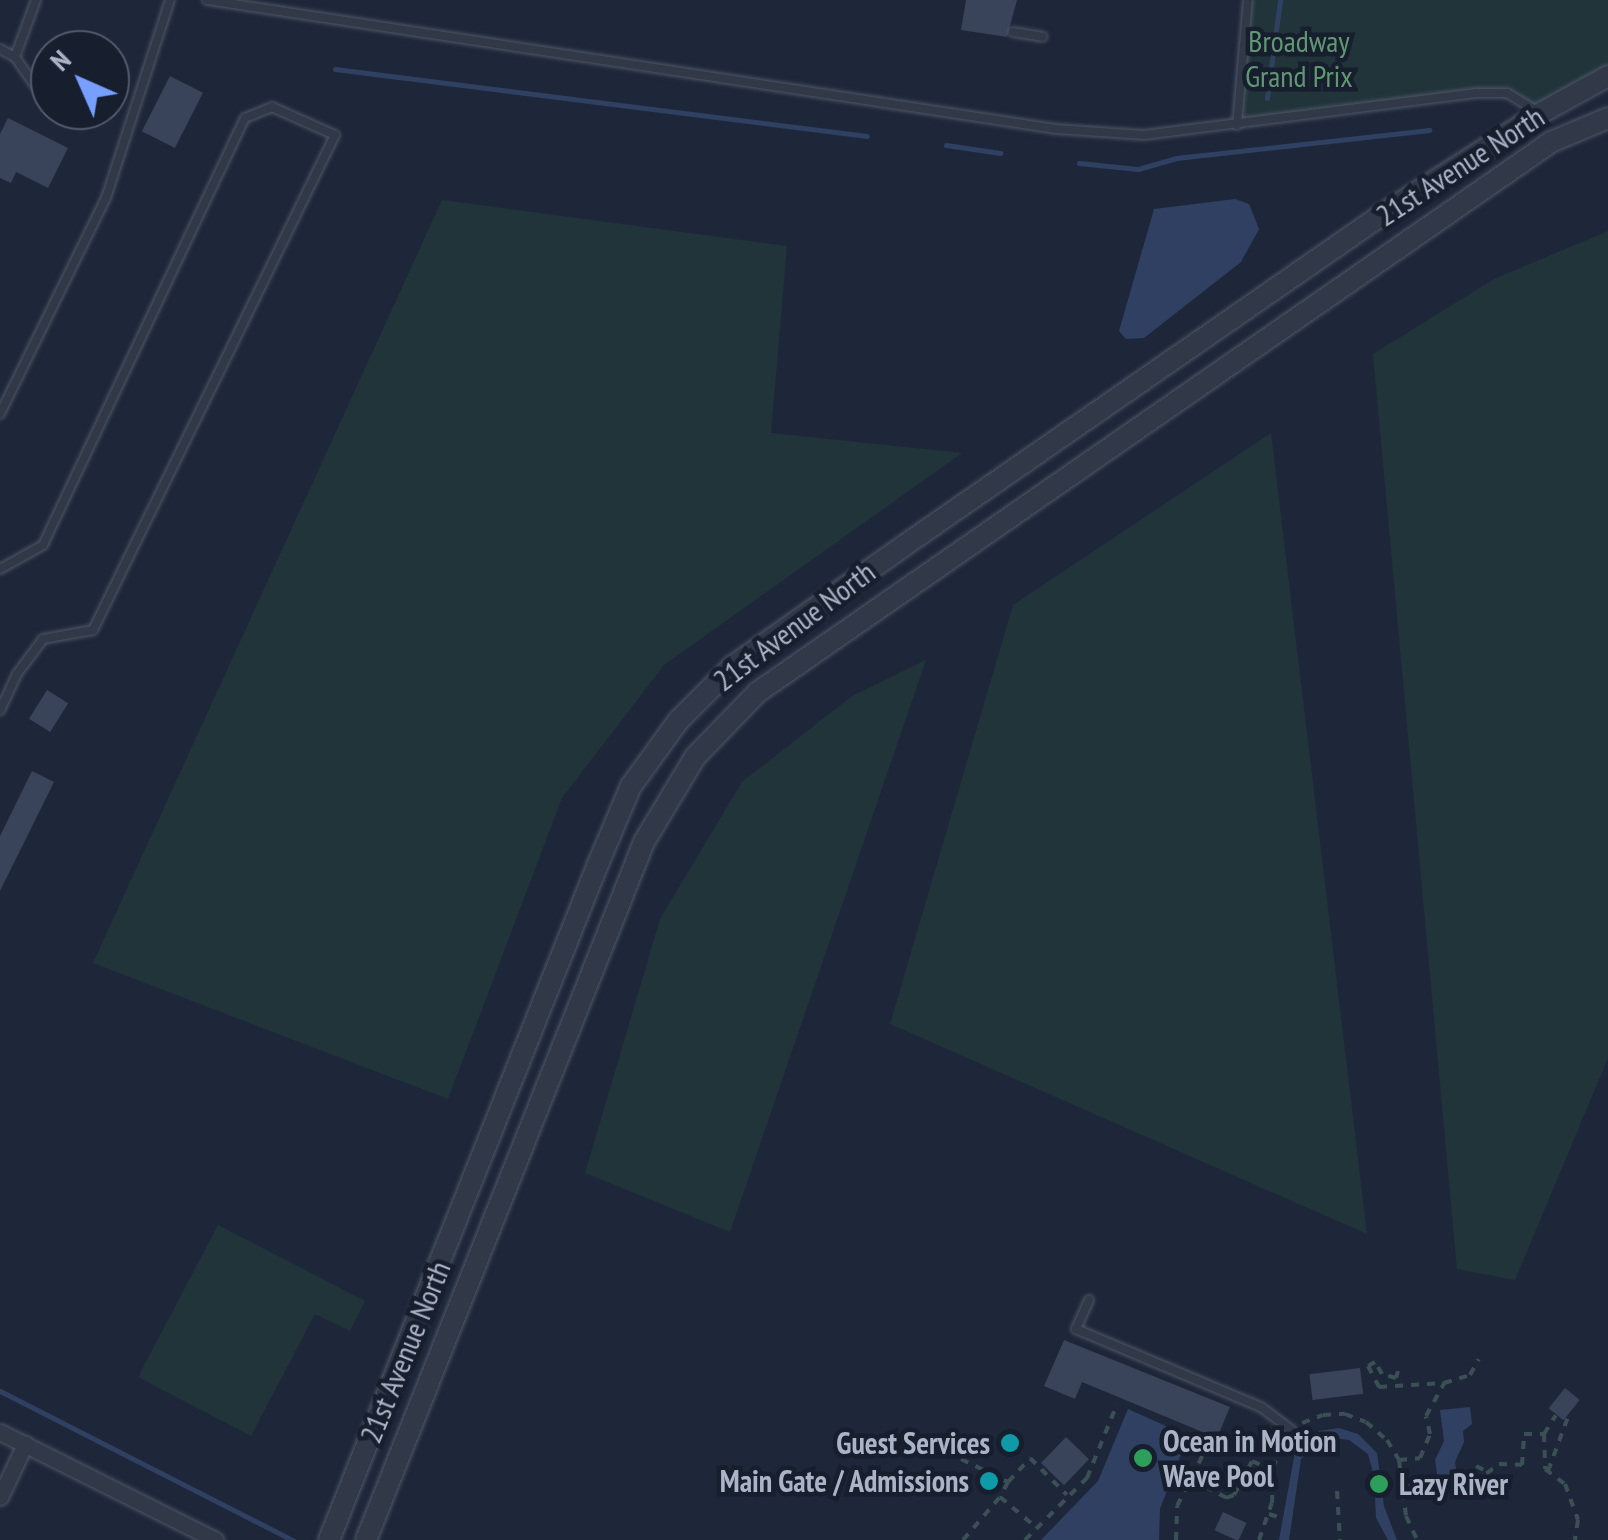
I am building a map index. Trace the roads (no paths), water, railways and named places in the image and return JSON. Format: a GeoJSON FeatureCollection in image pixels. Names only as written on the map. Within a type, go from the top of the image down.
{"type":"FeatureCollection","features":[{"type":"Feature","properties":{"kind":"street","name":"21st Avenue North"},"geometry":{"type":"LineString","coordinates":[[330,1540],[631,786],[679,720],[733,666],[904,545],[1386,212],[1541,113],[1608,76]]}},
{"type":"Feature","properties":{"kind":"street","name":"21st Avenue North"},"geometry":{"type":"LineString","coordinates":[[366,1540],[644,842],[695,757],[758,692],[1551,142],[1608,118]]}},
{"type":"Feature","properties":{"kind":"street"},"geometry":{"type":"LineString","coordinates":[[0,1432],[216,1540]]}},
{"type":"Feature","properties":{"kind":"street"},"geometry":{"type":"LineString","coordinates":[[0,1497],[24,1444]]}},
{"type":"Feature","properties":{"kind":"lane"},"geometry":{"type":"LineString","coordinates":[[16,57],[36,0]]}},
{"type":"Feature","properties":{"kind":"lane"},"geometry":{"type":"LineString","coordinates":[[0,414],[106,198],[170,0]]}},
{"type":"Feature","properties":{"kind":"lane"},"geometry":{"type":"LineString","coordinates":[[207,0],[1056,128],[1144,135],[1476,93],[1507,94],[1541,113]]}},
{"type":"Feature","properties":{"kind":"lane"},"geometry":{"type":"LineString","coordinates":[[1237,125],[1248,0]]}},
{"type":"Feature","properties":{"kind":"lane"},"geometry":{"type":"LineString","coordinates":[[1012,32],[1043,37]]}},
{"type":"Feature","properties":{"kind":"lane"},"geometry":{"type":"LineString","coordinates":[[0,49],[16,57],[30,76]]}},
{"type":"Feature","properties":{"kind":"lane"},"geometry":{"type":"LineString","coordinates":[[0,570],[43,545],[246,118],[272,107],[335,135],[92,630],[43,639],[17,674],[0,710]]}},
{"type":"Feature","properties":{"kind":"lane"},"geometry":{"type":"LineString","coordinates":[[1089,1300],[1076,1329],[1261,1408],[1292,1430]]}},
{"type":"Feature","properties":{"kind":"water"},"geometry":{"type":"Polygon","coordinates":[[[1235,199],[1249,204],[1259,229],[1241,262],[1144,338],[1126,339],[1119,331],[1154,209],[1235,199]]]}},
{"type":"Feature","properties":{"kind":"water"},"geometry":{"type":"Polygon","coordinates":[[[1470,1407],[1472,1424],[1463,1431],[1464,1442],[1455,1462],[1457,1477],[1438,1480],[1435,1460],[1444,1441],[1440,1410],[1470,1407]]]}},
{"type":"Feature","properties":{"kind":"water","name":"Ocean in Motion Wave Pool"},"geometry":{"type":"Polygon","coordinates":[[[1128,1409],[1188,1436],[1160,1509],[1159,1540],[1041,1540],[1098,1481],[1128,1409]]]}},
{"type":"Feature","properties":{"kind":"water","name":"Lazy River"},"geometry":{"type":"Polygon","coordinates":[[[1339,1428],[1358,1434],[1377,1453],[1384,1506],[1397,1540],[1388,1540],[1376,1518],[1374,1476],[1368,1454],[1349,1440],[1333,1438],[1316,1444],[1301,1459],[1289,1540],[1279,1540],[1295,1452],[1319,1431],[1339,1428]]]}},
{"type":"Feature","properties":{"kind":"waterway"},"geometry":{"type":"LineString","coordinates":[[1267,98],[1280,0]]}},
{"type":"Feature","properties":{"kind":"waterway"},"geometry":{"type":"LineString","coordinates":[[335,69],[867,136]]}},
{"type":"Feature","properties":{"kind":"waterway"},"geometry":{"type":"LineString","coordinates":[[1079,163],[1138,169],[1176,158],[1429,130]]}},
{"type":"Feature","properties":{"kind":"waterway"},"geometry":{"type":"LineString","coordinates":[[946,145],[1000,153]]}},
{"type":"Feature","properties":{"kind":"waterway"},"geometry":{"type":"LineString","coordinates":[[0,1391],[293,1540]]}},
{"type":"Feature","properties":{"kind":"place","name":"Guest Services"},"geometry":{"type":"Point","coordinates":[1010,1443]}},
{"type":"Feature","properties":{"kind":"place","name":"Ocean in Motion Wave Pool"},"geometry":{"type":"Point","coordinates":[1143,1458]}},
{"type":"Feature","properties":{"kind":"place","name":"Main Gate / Admissions"},"geometry":{"type":"Point","coordinates":[989,1481]}},
{"type":"Feature","properties":{"kind":"place","name":"Lazy River"},"geometry":{"type":"Point","coordinates":[1379,1484]}},
{"type":"Feature","properties":{"kind":"park label","name":"Broadway Grand Prix"},"geometry":{"type":"Point","coordinates":[1299,58]}}]}
